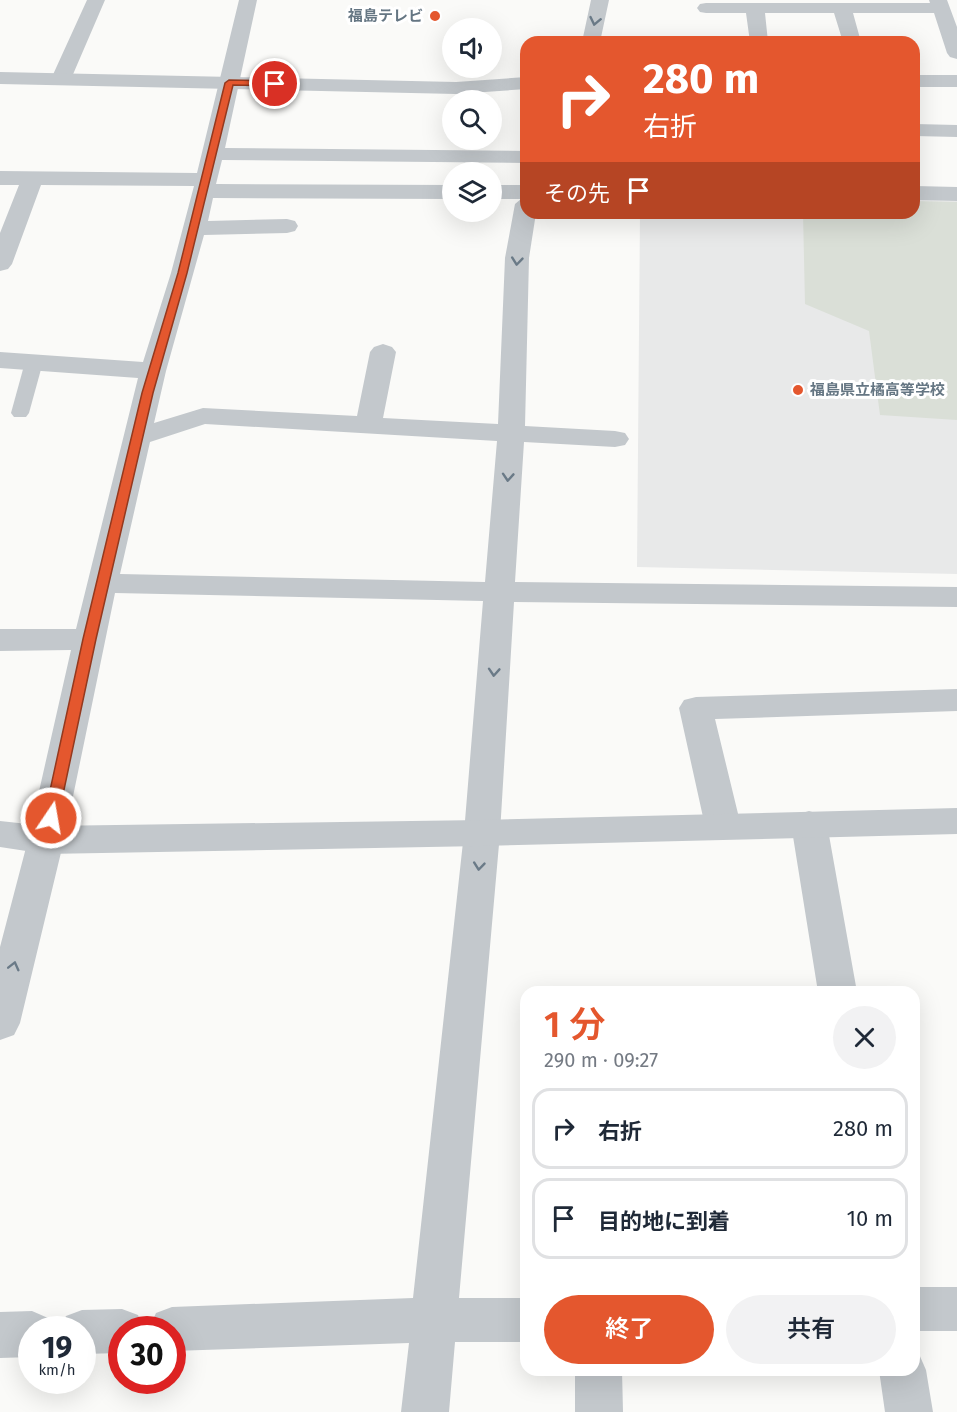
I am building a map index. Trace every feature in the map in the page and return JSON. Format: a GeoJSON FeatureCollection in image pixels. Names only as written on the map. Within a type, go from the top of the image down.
{"type":"FeatureCollection","features":[{"type":"Feature","properties":{"kind":"street"},"geometry":{"type":"LineString","coordinates":[[61,80],[96,0]]}},
{"type":"Feature","properties":{"kind":"street"},"geometry":{"type":"LineString","coordinates":[[0,1023],[46,840],[89,639],[153,371],[208,175],[248,0]]}},
{"type":"Feature","properties":{"kind":"street"},"geometry":{"type":"LineString","coordinates":[[592,36],[600,0]]}},
{"type":"Feature","properties":{"kind":"street"},"geometry":{"type":"LineString","coordinates":[[706,8],[842,8],[940,4],[957,53]]}},
{"type":"Feature","properties":{"kind":"street"},"geometry":{"type":"LineString","coordinates":[[755,8],[758,36]]}},
{"type":"Feature","properties":{"kind":"street"},"geometry":{"type":"LineString","coordinates":[[842,8],[850,36]]}},
{"type":"Feature","properties":{"kind":"street"},"geometry":{"type":"LineString","coordinates":[[0,78],[456,88],[520,83]]}},
{"type":"Feature","properties":{"kind":"street"},"geometry":{"type":"LineString","coordinates":[[920,81],[957,81]]}},
{"type":"Feature","properties":{"kind":"street"},"geometry":{"type":"LineString","coordinates":[[920,130],[957,131]]}},
{"type":"Feature","properties":{"kind":"street"},"geometry":{"type":"LineString","coordinates":[[0,178],[208,175],[520,157]]}},
{"type":"Feature","properties":{"kind":"street"},"geometry":{"type":"LineString","coordinates":[[208,175],[442,191]]}},
{"type":"Feature","properties":{"kind":"street"},"geometry":{"type":"LineString","coordinates":[[0,264],[32,178]]}},
{"type":"Feature","properties":{"kind":"street"},"geometry":{"type":"LineString","coordinates":[[502,192],[520,192]]}},
{"type":"Feature","properties":{"kind":"street"},"geometry":{"type":"LineString","coordinates":[[920,193],[957,194]]}},
{"type":"Feature","properties":{"kind":"street"},"geometry":{"type":"LineString","coordinates":[[425,1412],[482,833],[511,434],[517,258],[524,219]]}},
{"type":"Feature","properties":{"kind":"street"},"geometry":{"type":"LineString","coordinates":[[194,228],[287,226]]}},
{"type":"Feature","properties":{"kind":"street"},"geometry":{"type":"LineString","coordinates":[[368,427],[383,352]]}},
{"type":"Feature","properties":{"kind":"street"},"geometry":{"type":"LineString","coordinates":[[0,360],[153,371]]}},
{"type":"Feature","properties":{"kind":"street"},"geometry":{"type":"LineString","coordinates":[[137,437],[203,416],[615,439]]}},
{"type":"Feature","properties":{"kind":"street"},"geometry":{"type":"LineString","coordinates":[[103,583],[500,592],[957,597]]}},
{"type":"Feature","properties":{"kind":"street"},"geometry":{"type":"LineString","coordinates":[[0,640],[89,639]]}},
{"type":"Feature","properties":{"kind":"street"},"geometry":{"type":"LineString","coordinates":[[723,826],[696,708],[957,699]]}},
{"type":"Feature","properties":{"kind":"street"},"geometry":{"type":"LineString","coordinates":[[0,834],[46,840],[482,833],[957,821]]}},
{"type":"Feature","properties":{"kind":"street"},"geometry":{"type":"LineString","coordinates":[[809,824],[837,986]]}},
{"type":"Feature","properties":{"kind":"street"},"geometry":{"type":"LineString","coordinates":[[920,1309],[957,1308]]}},
{"type":"Feature","properties":{"kind":"street"},"geometry":{"type":"LineString","coordinates":[[186,1329],[433,1320],[520,1320]]}},
{"type":"Feature","properties":{"kind":"street"},"geometry":{"type":"LineString","coordinates":[[0,1335],[18,1334]]}},
{"type":"Feature","properties":{"kind":"street"},"geometry":{"type":"LineString","coordinates":[[599,1376],[599,1412]]}},
{"type":"Feature","properties":{"kind":"street"},"geometry":{"type":"LineString","coordinates":[[903,1376],[909,1412]]}},
{"type":"Feature","properties":{"kind":"lane"},"geometry":{"type":"LineString","coordinates":[[20,413],[34,362]]}},
{"type":"Feature","properties":{"kind":"shaded area","name":"福島県立橘高等学校"},"geometry":{"type":"Polygon","coordinates":[[[920,200],[957,201],[957,574],[637,567],[640,219],[920,219],[920,200]]]}},
{"type":"Feature","properties":{"kind":"shaded area"},"geometry":{"type":"Polygon","coordinates":[[[920,201],[957,202],[957,420],[880,415],[869,331],[805,304],[803,219],[920,219],[920,201]]]}},
{"type":"Feature","properties":{"kind":"place","name":"福島テレビ"},"geometry":{"type":"Point","coordinates":[435,16]}},
{"type":"Feature","properties":{"kind":"place","name":"福島県立橘高等学校"},"geometry":{"type":"Point","coordinates":[798,390]}},
{"type":"Feature","properties":{"kind":"route"},"geometry":{"type":"LineString","coordinates":[[51,818],[89,639],[147,393],[183,273],[229,83],[275,84]]}}]}
